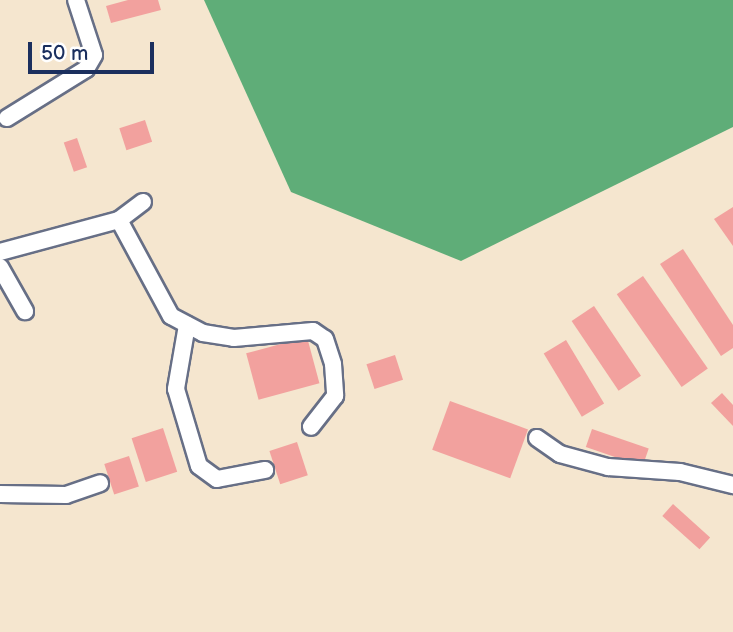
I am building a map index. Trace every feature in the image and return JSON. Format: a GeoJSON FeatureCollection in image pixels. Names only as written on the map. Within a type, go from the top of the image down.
{"type":"FeatureCollection","features":[{"type":"Feature","properties":{"kind":"street"},"geometry":{"type":"LineString","coordinates":[[7,118],[86,69],[94,55],[76,0]]}},
{"type":"Feature","properties":{"kind":"street"},"geometry":{"type":"LineString","coordinates":[[0,252],[119,220],[144,202]]}},
{"type":"Feature","properties":{"kind":"street"},"geometry":{"type":"LineString","coordinates":[[119,220],[171,316],[203,333],[234,338],[313,331],[325,339],[333,364],[335,396],[311,427]]}},
{"type":"Feature","properties":{"kind":"street"},"geometry":{"type":"LineString","coordinates":[[0,267],[25,311]]}},
{"type":"Feature","properties":{"kind":"street"},"geometry":{"type":"LineString","coordinates":[[187,325],[176,389],[199,466],[217,479],[265,470]]}},
{"type":"Feature","properties":{"kind":"street"},"geometry":{"type":"LineString","coordinates":[[537,438],[560,454],[608,467],[680,471],[733,485]]}},
{"type":"Feature","properties":{"kind":"street"},"geometry":{"type":"LineString","coordinates":[[0,494],[66,495],[100,483]]}},
{"type":"Feature","properties":{"kind":"green space"},"geometry":{"type":"Polygon","coordinates":[[[204,0],[733,0],[733,127],[461,261],[291,192],[204,0]]]}},
{"type":"Feature","properties":{"kind":"building"},"geometry":{"type":"Polygon","coordinates":[[[128,0],[158,0],[161,10],[111,23],[106,6],[128,0]]]}},
{"type":"Feature","properties":{"kind":"building"},"geometry":{"type":"Polygon","coordinates":[[[145,120],[152,142],[126,150],[119,128],[145,120]]]}},
{"type":"Feature","properties":{"kind":"building"},"geometry":{"type":"Polygon","coordinates":[[[77,138],[87,167],[74,172],[64,143],[77,138]]]}},
{"type":"Feature","properties":{"kind":"building"},"geometry":{"type":"Polygon","coordinates":[[[733,207],[733,246],[714,219],[733,207]]]}},
{"type":"Feature","properties":{"kind":"building"},"geometry":{"type":"Polygon","coordinates":[[[683,249],[733,325],[733,348],[721,356],[660,264],[683,249]]]}},
{"type":"Feature","properties":{"kind":"building"},"geometry":{"type":"Polygon","coordinates":[[[643,276],[708,369],[682,387],[617,294],[643,276]]]}},
{"type":"Feature","properties":{"kind":"building"},"geometry":{"type":"Polygon","coordinates":[[[594,306],[641,376],[619,391],[572,321],[594,306]]]}},
{"type":"Feature","properties":{"kind":"building"},"geometry":{"type":"Polygon","coordinates":[[[307,337],[319,383],[259,400],[246,353],[307,337]]]}},
{"type":"Feature","properties":{"kind":"building"},"geometry":{"type":"Polygon","coordinates":[[[566,340],[604,403],[582,417],[544,353],[566,340]]]}},
{"type":"Feature","properties":{"kind":"building"},"geometry":{"type":"Polygon","coordinates":[[[395,355],[403,380],[375,389],[366,364],[395,355]]]}},
{"type":"Feature","properties":{"kind":"building"},"geometry":{"type":"Polygon","coordinates":[[[722,393],[733,405],[733,426],[711,403],[722,393]]]}},
{"type":"Feature","properties":{"kind":"building"},"geometry":{"type":"Polygon","coordinates":[[[450,401],[528,429],[510,478],[432,450],[450,401]]]}},
{"type":"Feature","properties":{"kind":"building"},"geometry":{"type":"Polygon","coordinates":[[[163,428],[177,472],[146,482],[132,438],[163,428]]]}},
{"type":"Feature","properties":{"kind":"building"},"geometry":{"type":"Polygon","coordinates":[[[592,429],[649,449],[643,466],[586,447],[592,429]]]}},
{"type":"Feature","properties":{"kind":"building"},"geometry":{"type":"Polygon","coordinates":[[[297,442],[308,475],[280,484],[269,451],[297,442]]]}},
{"type":"Feature","properties":{"kind":"building"},"geometry":{"type":"Polygon","coordinates":[[[129,456],[139,486],[114,494],[104,464],[129,456]]]}},
{"type":"Feature","properties":{"kind":"building"},"geometry":{"type":"Polygon","coordinates":[[[673,504],[710,537],[699,549],[662,516],[673,504]]]}}]}
